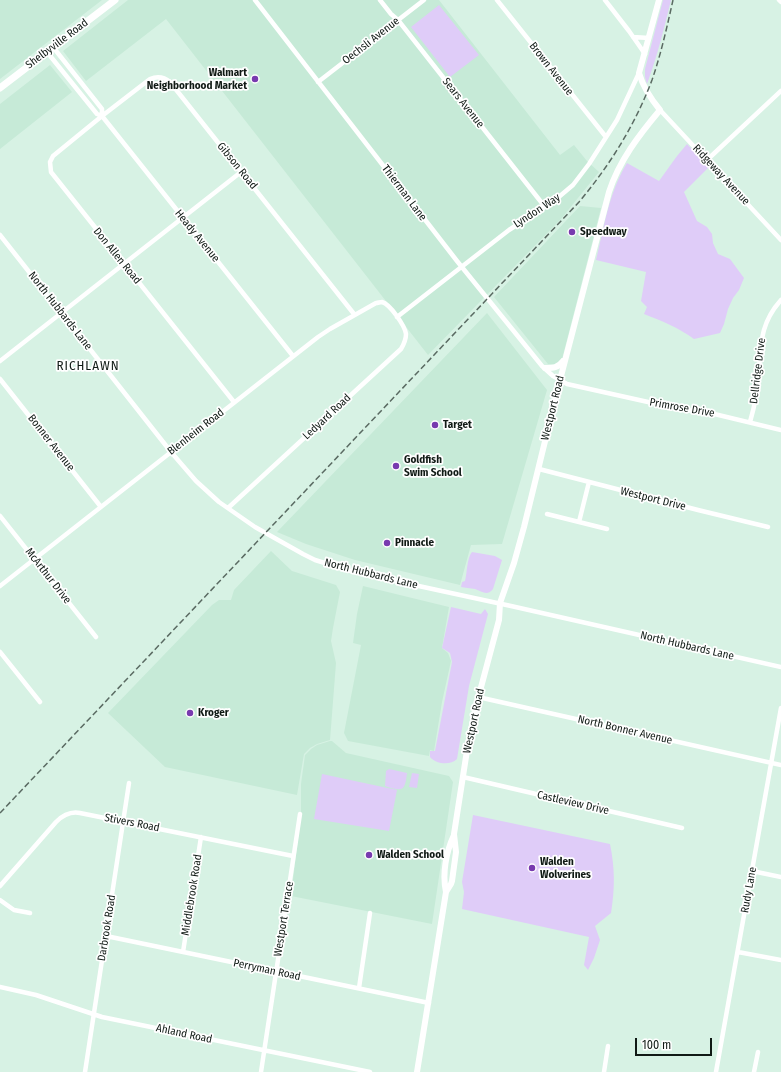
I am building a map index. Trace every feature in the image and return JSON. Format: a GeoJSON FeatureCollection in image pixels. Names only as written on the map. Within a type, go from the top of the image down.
{"type":"FeatureCollection","features":[{"type":"Feature","properties":{"kind":"main road","name":"Shelbyville Road"},"geometry":{"type":"LineString","coordinates":[[0,88],[115,0]]}},
{"type":"Feature","properties":{"kind":"main road"},"geometry":{"type":"LineString","coordinates":[[659,0],[639,73],[644,87],[660,110]]}},
{"type":"Feature","properties":{"kind":"main road","name":"Westport Road"},"geometry":{"type":"LineString","coordinates":[[418,1072],[446,892],[452,884],[456,852],[454,834],[470,731],[499,620],[500,603],[515,558],[539,469],[565,358],[604,208],[614,176],[626,155],[660,110]]}},
{"type":"Feature","properties":{"kind":"main road"},"geometry":{"type":"LineString","coordinates":[[545,368],[554,368],[560,365],[565,358]]}},
{"type":"Feature","properties":{"kind":"street","name":"Thierman Lane"},"geometry":{"type":"LineString","coordinates":[[254,0],[462,266],[545,368],[553,376],[560,380]]}},
{"type":"Feature","properties":{"kind":"street","name":"Sears Avenue"},"geometry":{"type":"LineString","coordinates":[[380,0],[398,20],[545,207]]}},
{"type":"Feature","properties":{"kind":"street","name":"Oechsli Avenue"},"geometry":{"type":"LineString","coordinates":[[318,82],[424,0]]}},
{"type":"Feature","properties":{"kind":"street","name":"Brown Avenue"},"geometry":{"type":"LineString","coordinates":[[497,0],[606,137]]}},
{"type":"Feature","properties":{"kind":"street"},"geometry":{"type":"LineString","coordinates":[[605,0],[645,54]]}},
{"type":"Feature","properties":{"kind":"street"},"geometry":{"type":"LineString","coordinates":[[633,37],[649,38]]}},
{"type":"Feature","properties":{"kind":"street","name":"Heady Avenue"},"geometry":{"type":"LineString","coordinates":[[50,49],[102,109],[102,116],[293,356]]}},
{"type":"Feature","properties":{"kind":"street","name":"Lyndon Way"},"geometry":{"type":"LineString","coordinates":[[397,317],[509,230],[545,207],[573,185],[606,137],[639,73]]}},
{"type":"Feature","properties":{"kind":"street","name":"Gibson Road"},"geometry":{"type":"LineString","coordinates":[[102,116],[150,79],[154,77],[162,77],[170,82],[354,314]]}},
{"type":"Feature","properties":{"kind":"street"},"geometry":{"type":"LineString","coordinates":[[707,160],[781,91]]}},
{"type":"Feature","properties":{"kind":"street","name":"Ridgeway Avenue"},"geometry":{"type":"LineString","coordinates":[[660,110],[781,240]]}},
{"type":"Feature","properties":{"kind":"street","name":"Don Allen Road"},"geometry":{"type":"LineString","coordinates":[[102,116],[53,156],[50,162],[51,169],[58,181],[234,402]]}},
{"type":"Feature","properties":{"kind":"street"},"geometry":{"type":"LineString","coordinates":[[0,360],[242,172]]}},
{"type":"Feature","properties":{"kind":"street","name":"North Hubbards Lane"},"geometry":{"type":"LineString","coordinates":[[0,236],[171,452],[205,490],[255,527],[303,554],[321,562],[354,572],[500,603],[781,667]]}},
{"type":"Feature","properties":{"kind":"street","name":"Dellridge Drive"},"geometry":{"type":"LineString","coordinates":[[750,422],[757,388],[762,338],[769,316],[781,300]]}},
{"type":"Feature","properties":{"kind":"street","name":"Blenheim Road"},"geometry":{"type":"LineString","coordinates":[[0,586],[293,356],[330,329],[354,314],[380,302],[386,304],[397,317]]}},
{"type":"Feature","properties":{"kind":"street","name":"Ledyard Road"},"geometry":{"type":"LineString","coordinates":[[228,508],[401,349],[406,335],[404,326],[397,317]]}},
{"type":"Feature","properties":{"kind":"street","name":"Bonner Avenue"},"geometry":{"type":"LineString","coordinates":[[0,379],[101,507]]}},
{"type":"Feature","properties":{"kind":"street","name":"Primrose Drive"},"geometry":{"type":"LineString","coordinates":[[560,380],[567,384],[684,410],[706,412],[781,430]]}},
{"type":"Feature","properties":{"kind":"street","name":"Westport Drive"},"geometry":{"type":"LineString","coordinates":[[539,469],[768,527]]}},
{"type":"Feature","properties":{"kind":"street"},"geometry":{"type":"LineString","coordinates":[[579,522],[589,482]]}},
{"type":"Feature","properties":{"kind":"street"},"geometry":{"type":"LineString","coordinates":[[547,514],[607,529]]}},
{"type":"Feature","properties":{"kind":"street","name":"McArthur Drive"},"geometry":{"type":"LineString","coordinates":[[0,516],[96,637]]}},
{"type":"Feature","properties":{"kind":"street"},"geometry":{"type":"LineString","coordinates":[[0,652],[40,702]]}},
{"type":"Feature","properties":{"kind":"street","name":"North Bonner Avenue"},"geometry":{"type":"LineString","coordinates":[[478,697],[771,764],[781,765]]}},
{"type":"Feature","properties":{"kind":"street","name":"Rudy Lane"},"geometry":{"type":"LineString","coordinates":[[716,1072],[781,708]]}},
{"type":"Feature","properties":{"kind":"street","name":"Castleview Drive"},"geometry":{"type":"LineString","coordinates":[[463,777],[682,828]]}},
{"type":"Feature","properties":{"kind":"street","name":"Darbrook Road"},"geometry":{"type":"LineString","coordinates":[[85,1072],[129,783]]}},
{"type":"Feature","properties":{"kind":"street","name":"Stivers Road"},"geometry":{"type":"LineString","coordinates":[[0,886],[56,822],[64,815],[71,812],[294,856]]}},
{"type":"Feature","properties":{"kind":"street","name":"Westport Terrace"},"geometry":{"type":"LineString","coordinates":[[261,1072],[300,814]]}},
{"type":"Feature","properties":{"kind":"street","name":"Middlebrook Road"},"geometry":{"type":"LineString","coordinates":[[183,952],[201,837]]}},
{"type":"Feature","properties":{"kind":"street"},"geometry":{"type":"LineString","coordinates":[[752,872],[781,876]]}},
{"type":"Feature","properties":{"kind":"street"},"geometry":{"type":"LineString","coordinates":[[0,900],[14,910],[30,913]]}},
{"type":"Feature","properties":{"kind":"street"},"geometry":{"type":"LineString","coordinates":[[359,988],[370,913]]}},
{"type":"Feature","properties":{"kind":"street","name":"Perryman Road"},"geometry":{"type":"LineString","coordinates":[[106,936],[428,1002]]}},
{"type":"Feature","properties":{"kind":"street"},"geometry":{"type":"LineString","coordinates":[[738,952],[781,960]]}},
{"type":"Feature","properties":{"kind":"street","name":"Ahland Road"},"geometry":{"type":"LineString","coordinates":[[0,987],[36,995],[94,1015],[370,1072]]}},
{"type":"Feature","properties":{"kind":"street"},"geometry":{"type":"LineString","coordinates":[[604,1072],[608,1046]]}},
{"type":"Feature","properties":{"kind":"street"},"geometry":{"type":"LineString","coordinates":[[754,1072],[758,1052]]}},
{"type":"Feature","properties":{"kind":"shaded area"},"geometry":{"type":"Polygon","coordinates":[[[0,0],[102,0],[0,79],[0,0]]]}},
{"type":"Feature","properties":{"kind":"shaded area"},"geometry":{"type":"Polygon","coordinates":[[[128,0],[439,0],[560,155],[574,145],[587,161],[599,172],[561,219],[428,355],[166,19],[86,81],[63,51],[128,0]]]}},
{"type":"Feature","properties":{"kind":"shaded area"},"geometry":{"type":"Polygon","coordinates":[[[663,0],[671,0],[647,84],[645,69],[663,0]]]}},
{"type":"Feature","properties":{"kind":"shaded area"},"geometry":{"type":"Polygon","coordinates":[[[439,5],[479,55],[450,77],[411,27],[439,5]]]}},
{"type":"Feature","properties":{"kind":"shaded area"},"geometry":{"type":"Polygon","coordinates":[[[50,65],[72,92],[0,149],[0,104],[50,65]]]}},
{"type":"Feature","properties":{"kind":"shaded area"},"geometry":{"type":"Polygon","coordinates":[[[687,144],[709,167],[684,192],[697,221],[707,227],[712,234],[713,243],[718,254],[730,259],[744,278],[728,309],[720,333],[694,339],[664,322],[644,314],[647,307],[641,301],[646,272],[596,260],[611,198],[627,163],[659,181],[687,144]]]}},
{"type":"Feature","properties":{"kind":"shaded area"},"geometry":{"type":"Polygon","coordinates":[[[580,206],[601,208],[562,359],[555,365],[548,364],[494,297],[580,206]]]}},
{"type":"Feature","properties":{"kind":"shaded area"},"geometry":{"type":"Polygon","coordinates":[[[487,313],[547,390],[502,544],[471,545],[460,585],[355,560],[306,544],[277,532],[487,313]]]}},
{"type":"Feature","properties":{"kind":"shaded area"},"geometry":{"type":"Polygon","coordinates":[[[271,551],[292,571],[336,585],[340,592],[331,641],[336,663],[330,740],[317,744],[304,754],[297,795],[165,767],[108,713],[212,605],[219,600],[231,600],[234,590],[271,551]]]}},
{"type":"Feature","properties":{"kind":"shaded area"},"geometry":{"type":"Polygon","coordinates":[[[472,552],[495,556],[502,560],[493,589],[487,593],[461,587],[462,582],[465,581],[468,562],[472,552]]]}},
{"type":"Feature","properties":{"kind":"shaded area"},"geometry":{"type":"Polygon","coordinates":[[[363,586],[449,607],[442,648],[448,653],[451,661],[442,702],[434,751],[430,750],[429,756],[348,741],[344,733],[361,645],[353,643],[363,586]]]}},
{"type":"Feature","properties":{"kind":"shaded area"},"geometry":{"type":"Polygon","coordinates":[[[451,607],[481,614],[485,609],[488,614],[469,686],[457,759],[451,763],[439,763],[430,757],[430,751],[435,751],[452,662],[450,653],[442,648],[451,607]]]}},
{"type":"Feature","properties":{"kind":"shaded area","name":"Walden School"},"geometry":{"type":"Polygon","coordinates":[[[330,741],[346,753],[449,776],[453,782],[432,924],[291,896],[301,814],[301,784],[305,755],[317,745],[330,741]]]}},
{"type":"Feature","properties":{"kind":"shaded area"},"geometry":{"type":"Polygon","coordinates":[[[389,769],[407,773],[404,787],[396,789],[385,786],[386,771],[389,769]]]}},
{"type":"Feature","properties":{"kind":"shaded area"},"geometry":{"type":"Polygon","coordinates":[[[412,773],[419,774],[417,788],[409,787],[412,773]]]}},
{"type":"Feature","properties":{"kind":"shaded area"},"geometry":{"type":"Polygon","coordinates":[[[322,774],[397,790],[389,831],[314,819],[322,774]]]}},
{"type":"Feature","properties":{"kind":"shaded area","name":"Walden Wolverines"},"geometry":{"type":"Polygon","coordinates":[[[473,815],[610,844],[614,878],[611,913],[595,926],[600,940],[588,970],[584,965],[589,937],[462,909],[464,892],[462,882],[473,815]]]}},
{"type":"Feature","properties":{"kind":"railway"},"geometry":{"type":"LineString","coordinates":[[0,813],[579,202],[601,174],[621,144],[638,113],[652,80],[664,40],[673,0]]}},
{"type":"Feature","properties":{"kind":"place","name":"Walmart Neighborhood Market"},"geometry":{"type":"Point","coordinates":[255,79]}},
{"type":"Feature","properties":{"kind":"place","name":"Speedway"},"geometry":{"type":"Point","coordinates":[572,232]}},
{"type":"Feature","properties":{"kind":"place","name":"Target"},"geometry":{"type":"Point","coordinates":[435,425]}},
{"type":"Feature","properties":{"kind":"place","name":"Goldfish Swim School"},"geometry":{"type":"Point","coordinates":[396,466]}},
{"type":"Feature","properties":{"kind":"place","name":"Pinnacle"},"geometry":{"type":"Point","coordinates":[387,543]}},
{"type":"Feature","properties":{"kind":"place","name":"Kroger"},"geometry":{"type":"Point","coordinates":[190,713]}},
{"type":"Feature","properties":{"kind":"place","name":"Walden School"},"geometry":{"type":"Point","coordinates":[369,855]}},
{"type":"Feature","properties":{"kind":"place","name":"Walden Wolverines"},"geometry":{"type":"Point","coordinates":[532,868]}},
{"type":"Feature","properties":{"kind":"district","name":"RICHLAWN"},"geometry":{"type":"Point","coordinates":[88,366]}}]}
